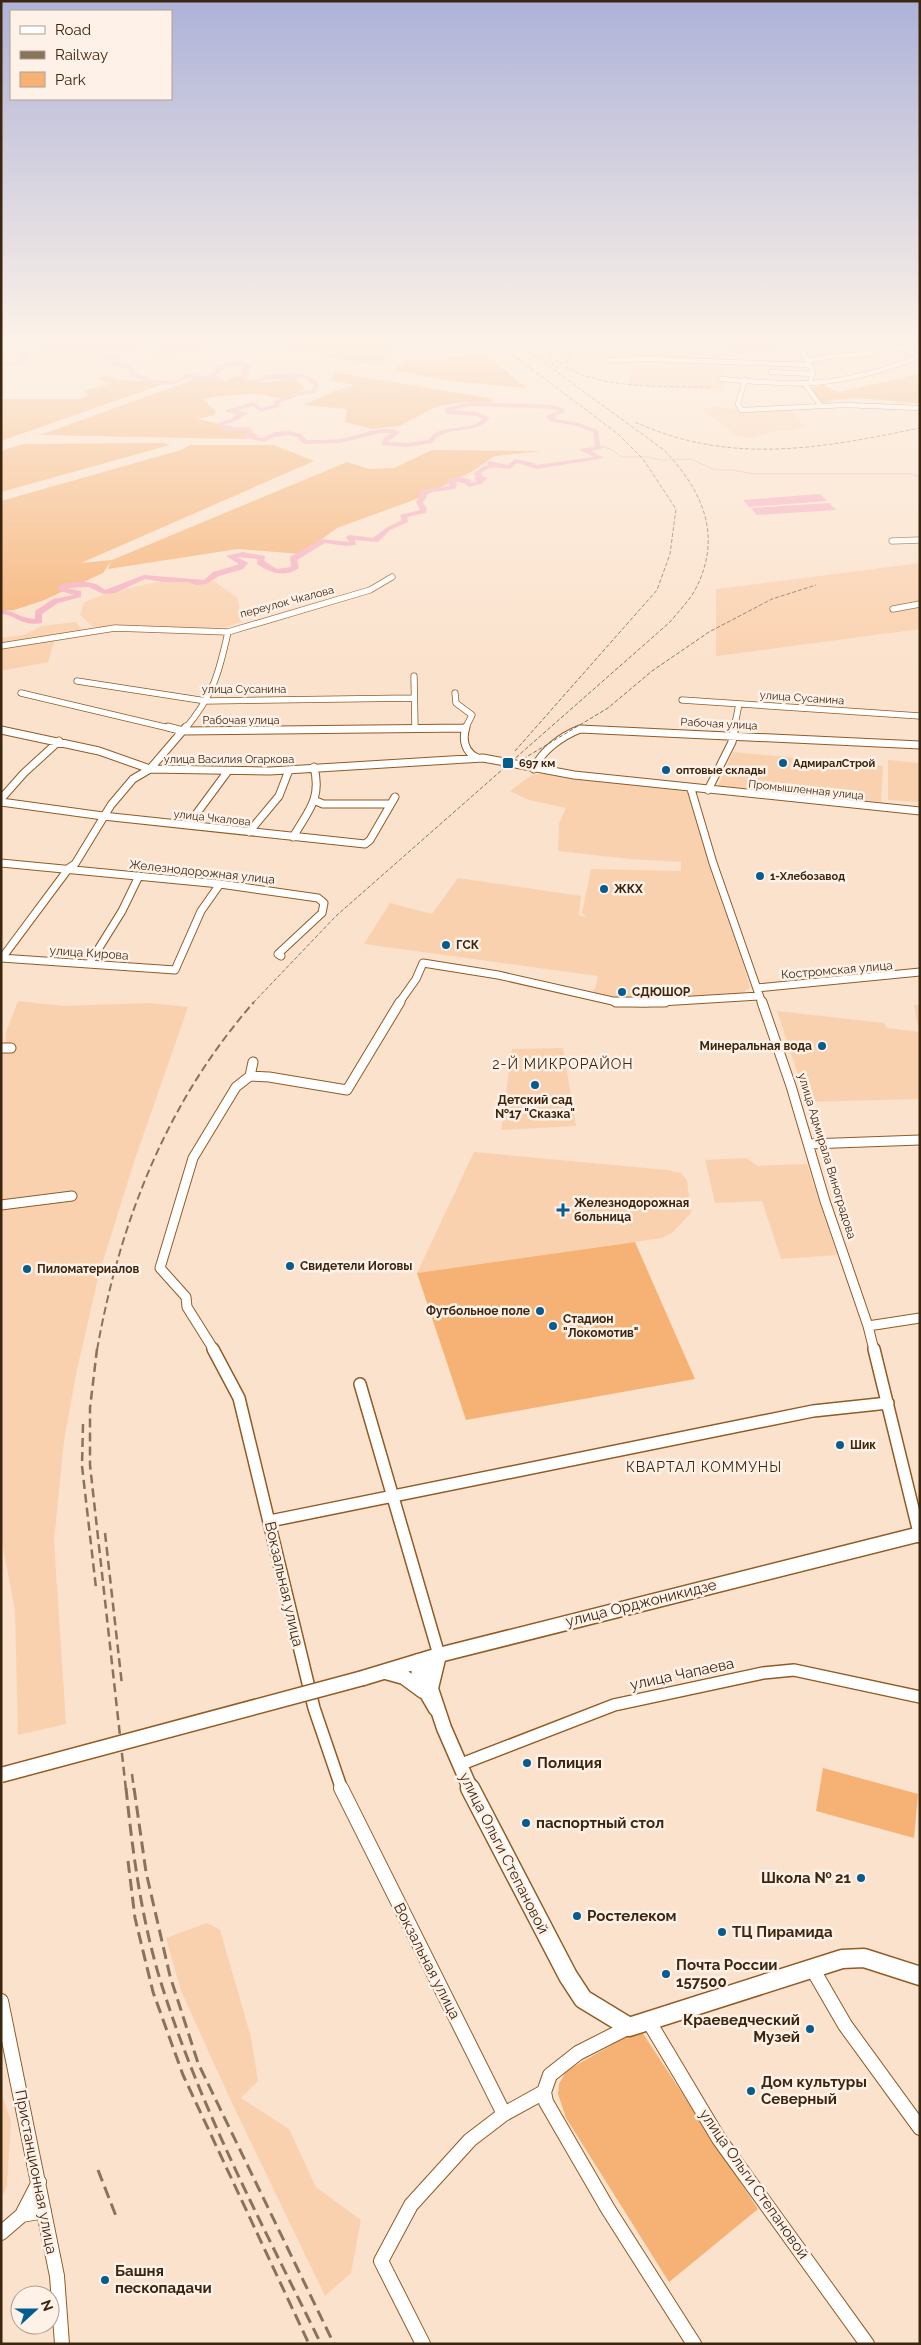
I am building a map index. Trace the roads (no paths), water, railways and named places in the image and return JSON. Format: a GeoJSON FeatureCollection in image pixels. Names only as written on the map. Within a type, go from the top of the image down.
{"type":"FeatureCollection","features":[{"type":"Feature","properties":{"kind":"main road","name":"улица Орджоникидзе"},"geometry":{"type":"LineString","coordinates":[[1,1775],[363,1678],[438,1655],[920,1535]]}},
{"type":"Feature","properties":{"kind":"main road"},"geometry":{"type":"LineString","coordinates":[[427,1689],[438,1655]]}},
{"type":"Feature","properties":{"kind":"main road"},"geometry":{"type":"LineString","coordinates":[[418,1661],[424,1667],[427,1689]]}},
{"type":"Feature","properties":{"kind":"main road"},"geometry":{"type":"LineString","coordinates":[[384,1672],[404,1677],[427,1689]]}},
{"type":"Feature","properties":{"kind":"main road","name":"улица Ольги Степановой"},"geometry":{"type":"LineString","coordinates":[[427,1689],[459,1765],[568,1976],[583,1999],[629,2027]]}},
{"type":"Feature","properties":{"kind":"main road"},"geometry":{"type":"LineString","coordinates":[[629,2027],[842,1959],[864,1958],[920,1976]]}},
{"type":"Feature","properties":{"kind":"street"},"geometry":{"type":"LineString","coordinates":[[892,541],[920,540]]}},
{"type":"Feature","properties":{"kind":"street","name":"переулок Чкалова"},"geometry":{"type":"LineString","coordinates":[[2,958],[68,868],[75,864],[102,816],[133,779],[150,768],[206,701],[219,674],[228,632],[364,592],[392,578]]}},
{"type":"Feature","properties":{"kind":"street"},"geometry":{"type":"LineString","coordinates":[[893,609],[920,604]]}},
{"type":"Feature","properties":{"kind":"street"},"geometry":{"type":"LineString","coordinates":[[1,646],[115,628],[228,632]]}},
{"type":"Feature","properties":{"kind":"street"},"geometry":{"type":"LineString","coordinates":[[414,676],[415,728]]}},
{"type":"Feature","properties":{"kind":"street","name":"улица Сусанина"},"geometry":{"type":"LineString","coordinates":[[77,681],[206,701],[413,698]]}},
{"type":"Feature","properties":{"kind":"street","name":"Рабочая улица"},"geometry":{"type":"LineString","coordinates":[[21,693],[183,730],[465,728]]}},
{"type":"Feature","properties":{"kind":"street"},"geometry":{"type":"LineString","coordinates":[[455,693],[456,703],[472,715],[472,719],[465,728],[467,752],[477,758]]}},
{"type":"Feature","properties":{"kind":"street","name":"улица Сусанина"},"geometry":{"type":"LineString","coordinates":[[682,700],[920,716]]}},
{"type":"Feature","properties":{"kind":"street"},"geometry":{"type":"LineString","coordinates":[[708,790],[724,763],[734,735],[739,704]]}},
{"type":"Feature","properties":{"kind":"street","name":"Рабочая улица"},"geometry":{"type":"LineString","coordinates":[[534,768],[537,760],[567,733],[580,729],[920,745]]}},
{"type":"Feature","properties":{"kind":"street","name":"улица Василия Огаркова"},"geometry":{"type":"LineString","coordinates":[[1,730],[99,751],[150,768],[228,771],[289,770],[477,758],[534,768]]}},
{"type":"Feature","properties":{"kind":"street"},"geometry":{"type":"LineString","coordinates":[[1,800],[24,773],[59,741]]}},
{"type":"Feature","properties":{"kind":"street"},"geometry":{"type":"LineString","coordinates":[[293,837],[316,801],[318,777],[314,768]]}},
{"type":"Feature","properties":{"kind":"street","name":"Промышленная улица"},"geometry":{"type":"LineString","coordinates":[[534,768],[691,789],[920,811]]}},
{"type":"Feature","properties":{"kind":"street"},"geometry":{"type":"LineString","coordinates":[[249,832],[279,796],[289,770]]}},
{"type":"Feature","properties":{"kind":"street"},"geometry":{"type":"LineString","coordinates":[[188,825],[228,771]]}},
{"type":"Feature","properties":{"kind":"street","name":"улица Адмирала Виноградова"},"geometry":{"type":"LineString","coordinates":[[691,789],[713,863],[809,1144],[825,1200],[868,1326],[920,1535]]}},
{"type":"Feature","properties":{"kind":"street","name":"улица Чкалова"},"geometry":{"type":"LineString","coordinates":[[1,800],[102,816],[365,844],[386,814],[389,804],[395,797]]}},
{"type":"Feature","properties":{"kind":"street"},"geometry":{"type":"LineString","coordinates":[[316,801],[323,804],[389,804]]}},
{"type":"Feature","properties":{"kind":"street","name":"Железнодорожная улица"},"geometry":{"type":"LineString","coordinates":[[1,864],[68,868],[220,884],[318,898],[324,903],[322,913],[278,954],[281,956]]}},
{"type":"Feature","properties":{"kind":"street"},"geometry":{"type":"LineString","coordinates":[[89,964],[122,911],[139,876]]}},
{"type":"Feature","properties":{"kind":"street","name":"улица Кирова"},"geometry":{"type":"LineString","coordinates":[[2,958],[175,970],[201,911],[220,884]]}},
{"type":"Feature","properties":{"kind":"street","name":"Костромская улица"},"geometry":{"type":"LineString","coordinates":[[250,1076],[269,1077],[348,1090],[398,1005],[416,979],[423,963],[498,975],[617,1002],[644,1003],[758,992],[920,972]]}},
{"type":"Feature","properties":{"kind":"street"},"geometry":{"type":"LineString","coordinates":[[1,1048],[11,1048]]}},
{"type":"Feature","properties":{"kind":"street"},"geometry":{"type":"LineString","coordinates":[[250,1076],[253,1062]]}},
{"type":"Feature","properties":{"kind":"street","name":"Вокзальная улица"},"geometry":{"type":"LineString","coordinates":[[250,1076],[236,1087],[193,1158],[160,1268],[186,1297],[187,1307],[204,1332],[239,1398],[314,1708],[338,1782],[504,2114]]}},
{"type":"Feature","properties":{"kind":"street"},"geometry":{"type":"LineString","coordinates":[[809,1144],[920,1140]]}},
{"type":"Feature","properties":{"kind":"street"},"geometry":{"type":"LineString","coordinates":[[1,1205],[72,1196]]}},
{"type":"Feature","properties":{"kind":"street"},"geometry":{"type":"LineString","coordinates":[[868,1326],[920,1318]]}},
{"type":"Feature","properties":{"kind":"street"},"geometry":{"type":"LineString","coordinates":[[360,1384],[438,1655]]}},
{"type":"Feature","properties":{"kind":"street"},"geometry":{"type":"LineString","coordinates":[[270,1521],[813,1411],[888,1403]]}},
{"type":"Feature","properties":{"kind":"street","name":"улица Чапаева"},"geometry":{"type":"LineString","coordinates":[[459,1765],[614,1705],[763,1674],[794,1670],[920,1697]]}},
{"type":"Feature","properties":{"kind":"street"},"geometry":{"type":"LineString","coordinates":[[812,1968],[845,2025],[920,2128]]}},
{"type":"Feature","properties":{"kind":"street","name":"Пристанционная улица"},"geometry":{"type":"LineString","coordinates":[[1,2002],[57,2276],[62,2344]]}},
{"type":"Feature","properties":{"kind":"street","name":"улица Ольги Степановой"},"geometry":{"type":"LineString","coordinates":[[648,2020],[719,2139],[866,2344]]}},
{"type":"Feature","properties":{"kind":"street"},"geometry":{"type":"LineString","coordinates":[[629,2027],[578,2054],[550,2075],[544,2092],[546,2102],[608,2210],[694,2344]]}},
{"type":"Feature","properties":{"kind":"street"},"geometry":{"type":"LineString","coordinates":[[423,2344],[381,2261],[411,2205],[470,2140],[504,2114],[544,2092]]}},
{"type":"Feature","properties":{"kind":"street"},"geometry":{"type":"LineString","coordinates":[[1,2233],[22,2215],[39,2182]]}},
{"type":"Feature","properties":{"kind":"street"},"geometry":{"type":"LineString","coordinates":[[22,2215],[44,2211]]}},
{"type":"Feature","properties":{"kind":"waterway"},"geometry":{"type":"LineString","coordinates":[[1,612],[10,612],[23,620],[39,621],[38,613],[56,601],[77,597],[78,593],[62,590],[62,587],[73,585],[89,584],[103,592],[112,591],[144,577],[163,580],[189,580],[196,583],[206,582],[216,574],[240,567],[244,563],[230,556],[239,554],[262,558],[260,562],[276,571],[289,570],[295,568],[293,559],[322,542],[329,541],[349,544],[353,543],[350,537],[375,540],[388,529],[406,521],[402,516],[423,512],[424,509],[419,502],[424,497],[422,495],[424,491],[453,488],[454,484],[450,481],[452,480],[469,481],[467,483],[469,485],[479,483],[485,478],[477,479],[480,475],[476,474],[484,468],[496,465],[491,462],[506,466],[504,467],[510,467],[515,461],[532,464],[532,466],[537,467],[601,458],[582,449]]}},
{"type":"Feature","properties":{"kind":"waterway"},"geometry":{"type":"LineString","coordinates":[[612,449],[622,457],[646,457],[662,460],[691,459],[715,470],[732,470],[754,474],[910,474],[920,477]]}},
{"type":"Feature","properties":{"kind":"railway"},"geometry":{"type":"LineString","coordinates":[[515,751],[657,590],[670,554],[676,509],[643,459],[633,449]]}},
{"type":"Feature","properties":{"kind":"railway"},"geometry":{"type":"LineString","coordinates":[[253,1003],[336,916],[670,622],[694,592],[703,572],[707,552],[708,534],[705,516],[699,498],[689,482],[663,449]]}},
{"type":"Feature","properties":{"kind":"railway"},"geometry":{"type":"LineString","coordinates":[[523,759],[608,708],[652,671],[709,632],[772,599],[816,585]]}},
{"type":"Feature","properties":{"kind":"railway"},"geometry":{"type":"LineString","coordinates":[[97,1350],[119,1255],[134,1209],[152,1165],[172,1122],[196,1080],[223,1040],[254,1002]]}},
{"type":"Feature","properties":{"kind":"railway"},"geometry":{"type":"LineString","coordinates":[[97,1349],[90,1408],[90,1465],[126,1790]]}},
{"type":"Feature","properties":{"kind":"railway"},"geometry":{"type":"LineString","coordinates":[[83,1424],[82,1466],[96,1588]]}},
{"type":"Feature","properties":{"kind":"railway"},"geometry":{"type":"LineString","coordinates":[[105,1533],[122,1685]]}},
{"type":"Feature","properties":{"kind":"railway"},"geometry":{"type":"LineString","coordinates":[[132,1774],[134,1790]]}},
{"type":"Feature","properties":{"kind":"railway"},"geometry":{"type":"LineString","coordinates":[[126,1788],[135,1864],[149,1940],[179,2035],[196,2080],[235,2169],[321,2344]]}},
{"type":"Feature","properties":{"kind":"railway"},"geometry":{"type":"LineString","coordinates":[[134,1788],[146,1872],[170,1976],[198,2063],[334,2344]]}},
{"type":"Feature","properties":{"kind":"railway"},"geometry":{"type":"LineString","coordinates":[[128,1861],[135,1918],[153,1992],[183,2075],[309,2344]]}},
{"type":"Feature","properties":{"kind":"railway"},"geometry":{"type":"LineString","coordinates":[[98,2170],[116,2216]]}},
{"type":"Feature","properties":{"kind":"place","name":"697 км"},"geometry":{"type":"Point","coordinates":[508,763]}},
{"type":"Feature","properties":{"kind":"place","name":"АдмиралСтрой"},"geometry":{"type":"Point","coordinates":[783,763]}},
{"type":"Feature","properties":{"kind":"place","name":"оптовые склады"},"geometry":{"type":"Point","coordinates":[666,770]}},
{"type":"Feature","properties":{"kind":"place","name":"1-Хлебозавод"},"geometry":{"type":"Point","coordinates":[760,876]}},
{"type":"Feature","properties":{"kind":"place","name":"ЖКХ"},"geometry":{"type":"Point","coordinates":[604,889]}},
{"type":"Feature","properties":{"kind":"place","name":"ГСК"},"geometry":{"type":"Point","coordinates":[446,945]}},
{"type":"Feature","properties":{"kind":"place","name":"СДЮШОР"},"geometry":{"type":"Point","coordinates":[622,992]}},
{"type":"Feature","properties":{"kind":"place","name":"Минеральная вода"},"geometry":{"type":"Point","coordinates":[822,1046]}},
{"type":"Feature","properties":{"kind":"place","name":"Детский сад №17 \"Сказка\""},"geometry":{"type":"Point","coordinates":[535,1085]}},
{"type":"Feature","properties":{"kind":"place","name":"Железнодорожная больница"},"geometry":{"type":"Point","coordinates":[563,1210]}},
{"type":"Feature","properties":{"kind":"place","name":"Свидетели Иоговы"},"geometry":{"type":"Point","coordinates":[290,1266]}},
{"type":"Feature","properties":{"kind":"place","name":"Пиломатериалов"},"geometry":{"type":"Point","coordinates":[27,1269]}},
{"type":"Feature","properties":{"kind":"place","name":"Футбольное поле"},"geometry":{"type":"Point","coordinates":[540,1311]}},
{"type":"Feature","properties":{"kind":"place","name":"Стадион \"Локомотив\""},"geometry":{"type":"Point","coordinates":[553,1326]}},
{"type":"Feature","properties":{"kind":"place","name":"Шик"},"geometry":{"type":"Point","coordinates":[840,1445]}},
{"type":"Feature","properties":{"kind":"place","name":"Полиция"},"geometry":{"type":"Point","coordinates":[527,1763]}},
{"type":"Feature","properties":{"kind":"place","name":"паспортный стол"},"geometry":{"type":"Point","coordinates":[526,1823]}},
{"type":"Feature","properties":{"kind":"place","name":"Школа № 21"},"geometry":{"type":"Point","coordinates":[861,1878]}},
{"type":"Feature","properties":{"kind":"place","name":"Ростелеком"},"geometry":{"type":"Point","coordinates":[577,1916]}},
{"type":"Feature","properties":{"kind":"place","name":"ТЦ Пирамида"},"geometry":{"type":"Point","coordinates":[722,1932]}},
{"type":"Feature","properties":{"kind":"place","name":"Почта России 157500"},"geometry":{"type":"Point","coordinates":[666,1974]}},
{"type":"Feature","properties":{"kind":"place","name":"Краеведческий Музей"},"geometry":{"type":"Point","coordinates":[810,2029]}},
{"type":"Feature","properties":{"kind":"place","name":"Дом культуры Северный"},"geometry":{"type":"Point","coordinates":[751,2091]}},
{"type":"Feature","properties":{"kind":"place","name":"Башня пескопадачи"},"geometry":{"type":"Point","coordinates":[105,2280]}},
{"type":"Feature","properties":{"kind":"district","name":"2-Й МИКРОРАЙОН"},"geometry":{"type":"Point","coordinates":[563,1064]}},
{"type":"Feature","properties":{"kind":"district","name":"КВАРТАЛ КОММУНЫ"},"geometry":{"type":"Point","coordinates":[704,1467]}}]}
